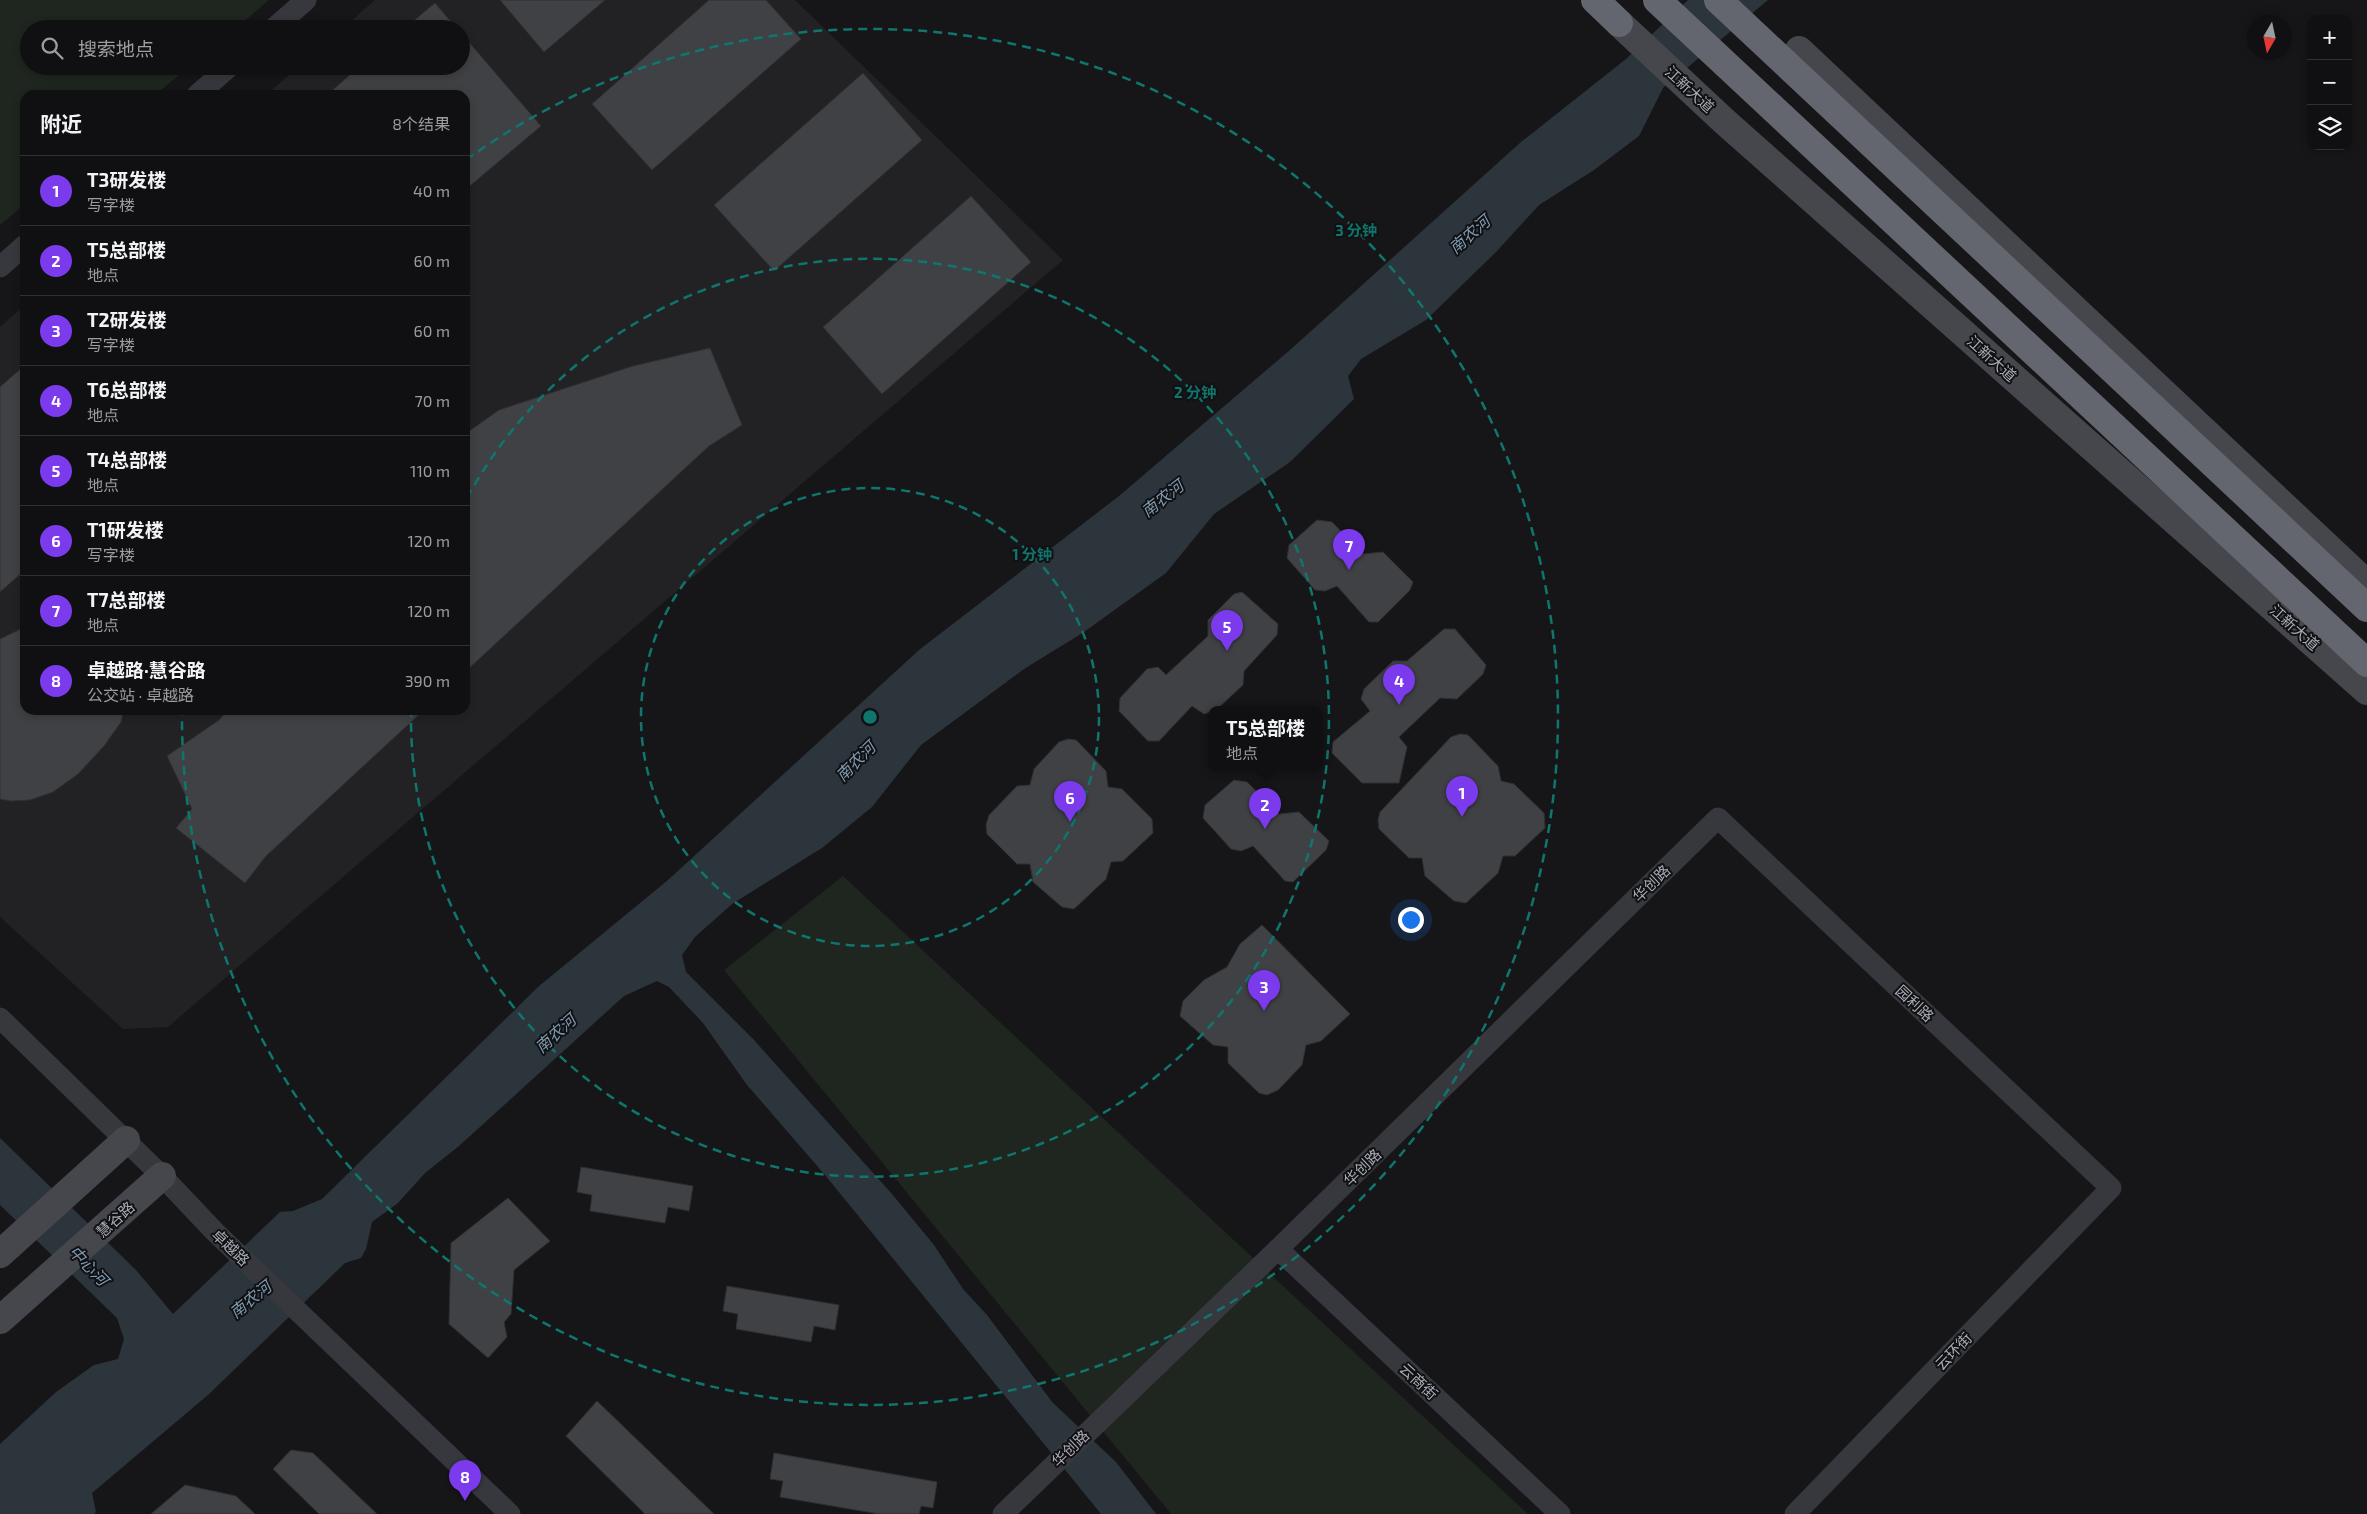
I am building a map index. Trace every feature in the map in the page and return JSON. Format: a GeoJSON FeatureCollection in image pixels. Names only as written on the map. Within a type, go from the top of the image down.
{"type":"FeatureCollection","features":[{"type":"Feature","properties":{"kind":"highway"},"geometry":{"type":"LineString","coordinates":[[1595,0],[1619,23]]}},
{"type":"Feature","properties":{"kind":"highway","name":"江新大道"},"geometry":{"type":"LineString","coordinates":[[1657,0],[2367,663]]}},
{"type":"Feature","properties":{"kind":"highway"},"geometry":{"type":"LineString","coordinates":[[1718,0],[2367,608]]}},
{"type":"Feature","properties":{"kind":"highway"},"geometry":{"type":"LineString","coordinates":[[1745,0],[1799,50]]}},
{"type":"Feature","properties":{"kind":"street"},"geometry":{"type":"LineString","coordinates":[[283,20],[306,0]]}},
{"type":"Feature","properties":{"kind":"street","name":"江新大道"},"geometry":{"type":"LineString","coordinates":[[1619,23],[1724,121],[2367,691]]}},
{"type":"Feature","properties":{"kind":"street"},"geometry":{"type":"LineString","coordinates":[[1799,50],[2367,584]]}},
{"type":"Feature","properties":{"kind":"street"},"geometry":{"type":"LineString","coordinates":[[203,90],[220,75]]}},
{"type":"Feature","properties":{"kind":"street"},"geometry":{"type":"LineString","coordinates":[[0,267],[20,249]]}},
{"type":"Feature","properties":{"kind":"street","name":"园利路"},"geometry":{"type":"LineString","coordinates":[[1718,818],[2111,1188]]}},
{"type":"Feature","properties":{"kind":"street","name":"华创路"},"geometry":{"type":"LineString","coordinates":[[1003,1514],[1278,1249],[1718,818]]}},
{"type":"Feature","properties":{"kind":"street","name":"卓越路"},"geometry":{"type":"LineString","coordinates":[[0,1018],[126,1140],[214,1232],[510,1514]]}},
{"type":"Feature","properties":{"kind":"street"},"geometry":{"type":"LineString","coordinates":[[5,1249],[126,1140]]}},
{"type":"Feature","properties":{"kind":"street","name":"慧谷路"},"geometry":{"type":"LineString","coordinates":[[0,1320],[162,1176]]}},
{"type":"Feature","properties":{"kind":"street","name":"云环街"},"geometry":{"type":"LineString","coordinates":[[1795,1514],[2111,1188]]}},
{"type":"Feature","properties":{"kind":"street","name":"云商街"},"geometry":{"type":"LineString","coordinates":[[1278,1249],[1560,1514]]}},
{"type":"Feature","properties":{"kind":"shaded area"},"geometry":{"type":"Polygon","coordinates":[[[0,0],[269,0],[246,20],[20,20],[20,75],[179,75],[161,90],[20,90],[20,208],[0,225],[0,0]]]}},
{"type":"Feature","properties":{"kind":"shaded area"},"geometry":{"type":"Polygon","coordinates":[[[375,0],[795,0],[1063,260],[168,1027],[123,1029],[0,917],[0,327],[20,309],[20,715],[470,715],[470,90],[272,90],[289,75],[470,75],[470,20],[352,20],[375,0]]]}},
{"type":"Feature","properties":{"kind":"shaded area"},"geometry":{"type":"Polygon","coordinates":[[[843,876],[1528,1514],[1171,1514],[724,970],[843,876]]]}},
{"type":"Feature","properties":{"kind":"water"},"geometry":{"type":"Polygon","coordinates":[[[1688,0],[1768,0],[1663,88],[1639,136],[1594,170],[1539,205],[1496,252],[1426,320],[1361,359],[1348,376],[1354,399],[1290,462],[1214,514],[1166,573],[1084,632],[1024,669],[921,745],[872,807],[822,848],[732,904],[695,937],[682,955],[686,972],[754,1040],[892,1194],[934,1245],[963,1289],[987,1315],[1053,1403],[1116,1462],[1156,1514],[1101,1514],[825,1175],[747,1085],[703,1023],[669,987],[657,981],[624,996],[459,1146],[425,1173],[398,1203],[372,1222],[366,1249],[361,1258],[345,1263],[208,1395],[92,1493],[96,1512],[94,1514],[0,1514],[0,1444],[56,1392],[94,1365],[118,1359],[124,1339],[117,1318],[0,1205],[0,1138],[136,1270],[173,1314],[280,1212],[293,1211],[322,1199],[538,987],[668,880],[919,650],[1119,496],[1290,350],[1521,142],[1626,59],[1688,0]]]}},
{"type":"Feature","properties":{"kind":"building"},"geometry":{"type":"Polygon","coordinates":[[[500,0],[605,0],[544,52],[500,0]]]}},
{"type":"Feature","properties":{"kind":"building"},"geometry":{"type":"Polygon","coordinates":[[[709,0],[766,0],[801,39],[652,170],[592,104],[709,0]]]}},
{"type":"Feature","properties":{"kind":"building"},"geometry":{"type":"Polygon","coordinates":[[[435,3],[449,20],[415,20],[435,3]]]}},
{"type":"Feature","properties":{"kind":"building"},"geometry":{"type":"Polygon","coordinates":[[[470,43],[541,126],[470,186],[470,90],[333,90],[350,75],[470,75],[470,43]]]}},
{"type":"Feature","properties":{"kind":"building"},"geometry":{"type":"Polygon","coordinates":[[[863,73],[922,140],[774,271],[714,205],[863,73]]]}},
{"type":"Feature","properties":{"kind":"building"},"geometry":{"type":"Polygon","coordinates":[[[971,196],[1031,262],[882,394],[823,327],[971,196]]]}},
{"type":"Feature","properties":{"kind":"building"},"geometry":{"type":"Polygon","coordinates":[[[710,348],[742,425],[709,446],[470,667],[470,430],[499,410],[633,366],[710,348]]]}},
{"type":"Feature","properties":{"kind":"building"},"geometry":{"type":"Polygon","coordinates":[[[20,369],[20,574],[0,592],[0,387],[20,369]]]}},
{"type":"Feature","properties":{"kind":"building"},"geometry":{"type":"Polygon","coordinates":[[[1317,520],[1332,522],[1363,554],[1383,552],[1413,582],[1410,590],[1378,622],[1369,622],[1337,586],[1325,591],[1315,590],[1287,558],[1289,545],[1317,520]]]}},
{"type":"Feature","properties":{"kind":"building"},"geometry":{"type":"Polygon","coordinates":[[[1242,592],[1278,624],[1277,635],[1244,671],[1243,685],[1220,706],[1208,706],[1208,713],[1204,714],[1192,706],[1159,741],[1148,741],[1119,711],[1120,698],[1147,669],[1158,667],[1166,675],[1208,636],[1208,620],[1234,594],[1242,592]]]}},
{"type":"Feature","properties":{"kind":"building"},"geometry":{"type":"Polygon","coordinates":[[[20,629],[20,715],[123,715],[121,722],[104,746],[78,774],[53,792],[30,800],[11,801],[0,799],[0,639],[20,629]]]}},
{"type":"Feature","properties":{"kind":"building"},"geometry":{"type":"Polygon","coordinates":[[[1444,629],[1455,629],[1486,665],[1483,674],[1457,699],[1440,698],[1399,737],[1407,747],[1399,783],[1362,783],[1332,753],[1333,742],[1370,711],[1361,699],[1364,689],[1393,661],[1407,661],[1444,629]]]}},
{"type":"Feature","properties":{"kind":"building"},"geometry":{"type":"Polygon","coordinates":[[[224,715],[419,715],[266,856],[245,883],[176,828],[192,809],[167,756],[224,715]]]}},
{"type":"Feature","properties":{"kind":"building"},"geometry":{"type":"Polygon","coordinates":[[[1460,734],[1468,735],[1498,766],[1501,781],[1514,784],[1544,813],[1545,828],[1515,856],[1503,856],[1498,873],[1466,903],[1454,901],[1425,876],[1422,858],[1409,858],[1379,829],[1378,820],[1380,812],[1451,737],[1460,734]]]}},
{"type":"Feature","properties":{"kind":"building"},"geometry":{"type":"Polygon","coordinates":[[[1068,739],[1076,740],[1106,771],[1108,787],[1122,789],[1152,819],[1153,833],[1123,861],[1111,862],[1106,879],[1074,909],[1062,907],[1033,882],[1030,864],[1017,864],[987,834],[986,825],[989,815],[1017,786],[1030,785],[1034,769],[1059,742],[1068,739]]]}},
{"type":"Feature","properties":{"kind":"building"},"geometry":{"type":"Polygon","coordinates":[[[1234,780],[1247,782],[1279,814],[1299,812],[1329,841],[1326,850],[1293,882],[1285,881],[1253,846],[1241,851],[1231,849],[1203,818],[1205,805],[1234,780]]]}},
{"type":"Feature","properties":{"kind":"building"},"geometry":{"type":"Polygon","coordinates":[[[1262,925],[1350,1014],[1321,1041],[1306,1045],[1302,1065],[1278,1090],[1267,1095],[1259,1093],[1228,1063],[1228,1047],[1213,1045],[1180,1016],[1183,1001],[1204,980],[1227,967],[1240,944],[1262,925]]]}},
{"type":"Feature","properties":{"kind":"building"},"geometry":{"type":"Polygon","coordinates":[[[581,1167],[693,1186],[689,1211],[668,1207],[665,1223],[590,1211],[592,1195],[577,1192],[581,1167]]]}},
{"type":"Feature","properties":{"kind":"building"},"geometry":{"type":"Polygon","coordinates":[[[508,1198],[550,1241],[514,1270],[511,1314],[504,1322],[507,1337],[488,1358],[449,1324],[451,1243],[508,1198]]]}},
{"type":"Feature","properties":{"kind":"building"},"geometry":{"type":"Polygon","coordinates":[[[727,1286],[839,1305],[835,1330],[814,1326],[811,1342],[736,1329],[738,1314],[723,1311],[727,1286]]]}},
{"type":"Feature","properties":{"kind":"building"},"geometry":{"type":"Polygon","coordinates":[[[597,1401],[714,1514],[645,1514],[566,1436],[597,1401]]]}},
{"type":"Feature","properties":{"kind":"building"},"geometry":{"type":"Polygon","coordinates":[[[291,1450],[313,1453],[377,1514],[319,1514],[273,1469],[291,1450]]]}},
{"type":"Feature","properties":{"kind":"building"},"geometry":{"type":"Polygon","coordinates":[[[774,1453],[937,1482],[933,1508],[921,1506],[919,1514],[879,1514],[780,1497],[783,1481],[770,1479],[774,1453]]]}},
{"type":"Feature","properties":{"kind":"building"},"geometry":{"type":"Polygon","coordinates":[[[185,1485],[236,1496],[255,1514],[151,1514],[185,1485]]]}},
{"type":"Feature","properties":{"kind":"place","name":"T7总部楼"},"geometry":{"type":"Point","coordinates":[1349,570]}},
{"type":"Feature","properties":{"kind":"place","name":"T4总部楼"},"geometry":{"type":"Point","coordinates":[1227,651]}},
{"type":"Feature","properties":{"kind":"place","name":"T6总部楼"},"geometry":{"type":"Point","coordinates":[1399,705]}},
{"type":"Feature","properties":{"kind":"place","name":"T3研发楼"},"geometry":{"type":"Point","coordinates":[1462,817]}},
{"type":"Feature","properties":{"kind":"place","name":"T1研发楼"},"geometry":{"type":"Point","coordinates":[1070,822]}},
{"type":"Feature","properties":{"kind":"place","name":"T5总部楼"},"geometry":{"type":"Point","coordinates":[1265,829]}},
{"type":"Feature","properties":{"kind":"place","name":"T2研发楼"},"geometry":{"type":"Point","coordinates":[1264,1011]}},
{"type":"Feature","properties":{"kind":"place","name":"卓越路·慧谷路"},"geometry":{"type":"Point","coordinates":[465,1501]}},
{"type":"Feature","properties":{"kind":"water label","name":"南农河"},"geometry":{"type":"Point","coordinates":[1469,234]}},
{"type":"Feature","properties":{"kind":"water label","name":"南农河"},"geometry":{"type":"Point","coordinates":[1162,498]}},
{"type":"Feature","properties":{"kind":"water label","name":"南农河"},"geometry":{"type":"Point","coordinates":[855,761]}},
{"type":"Feature","properties":{"kind":"water label","name":"南农河"},"geometry":{"type":"Point","coordinates":[555,1033]}},
{"type":"Feature","properties":{"kind":"water label","name":"中心河"},"geometry":{"type":"Point","coordinates":[89,1265]}},
{"type":"Feature","properties":{"kind":"water label","name":"南农河"},"geometry":{"type":"Point","coordinates":[250,1299]}}]}
